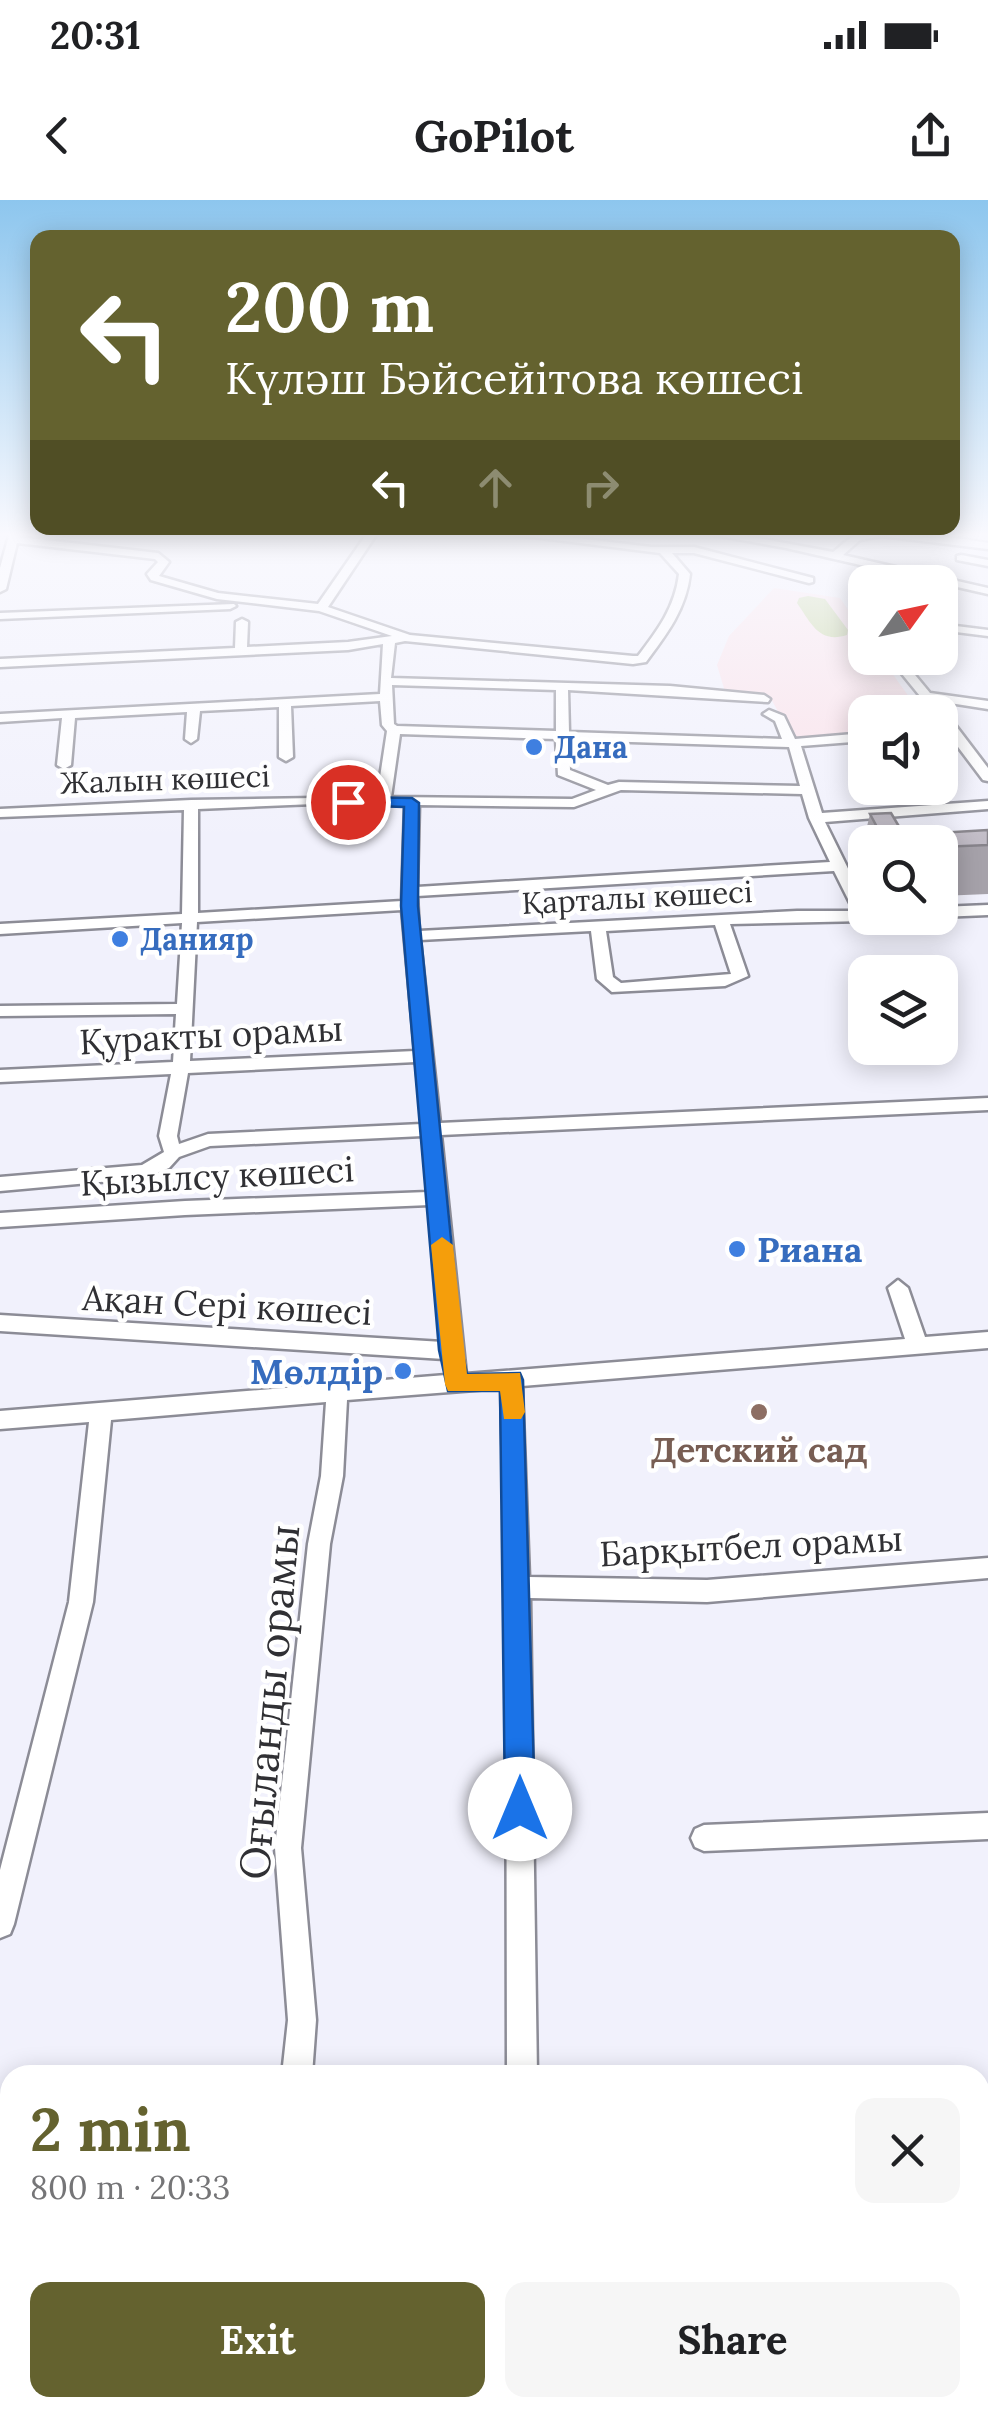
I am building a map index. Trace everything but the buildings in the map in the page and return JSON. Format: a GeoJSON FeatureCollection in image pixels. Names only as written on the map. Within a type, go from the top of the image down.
{"type":"FeatureCollection","features":[{"type":"Feature","properties":{"kind":"street"},"geometry":{"type":"LineString","coordinates":[[241,651],[242,635]]}},
{"type":"Feature","properties":{"kind":"street"},"geometry":{"type":"LineString","coordinates":[[400,635],[408,638]]}},
{"type":"Feature","properties":{"kind":"street"},"geometry":{"type":"LineString","coordinates":[[0,663],[408,638],[642,660],[661,635]]}},
{"type":"Feature","properties":{"kind":"street"},"geometry":{"type":"LineString","coordinates":[[389,640],[388,725],[394,730],[791,742],[848,738]]}},
{"type":"Feature","properties":{"kind":"street"},"geometry":{"type":"LineString","coordinates":[[909,675],[925,695]]}},
{"type":"Feature","properties":{"kind":"street"},"geometry":{"type":"LineString","coordinates":[[386,681],[562,685],[764,699]]}},
{"type":"Feature","properties":{"kind":"street"},"geometry":{"type":"LineString","coordinates":[[562,685],[564,775],[605,789]]}},
{"type":"Feature","properties":{"kind":"street"},"geometry":{"type":"LineString","coordinates":[[0,718],[388,697]]}},
{"type":"Feature","properties":{"kind":"street"},"geometry":{"type":"LineString","coordinates":[[958,700],[988,704]]}},
{"type":"Feature","properties":{"kind":"street"},"geometry":{"type":"LineString","coordinates":[[285,703],[286,757]]}},
{"type":"Feature","properties":{"kind":"street"},"geometry":{"type":"LineString","coordinates":[[191,739],[194,709]]}},
{"type":"Feature","properties":{"kind":"street"},"geometry":{"type":"LineString","coordinates":[[769,714],[780,720],[791,742],[816,818],[848,885]]}},
{"type":"Feature","properties":{"kind":"street"},"geometry":{"type":"LineString","coordinates":[[64,765],[69,715]]}},
{"type":"Feature","properties":{"kind":"street"},"geometry":{"type":"LineString","coordinates":[[383,802],[394,730]]}},
{"type":"Feature","properties":{"kind":"street"},"geometry":{"type":"LineString","coordinates":[[958,735],[988,777]]}},
{"type":"Feature","properties":{"kind":"street","name":"Жалын көшесі"},"geometry":{"type":"LineString","coordinates":[[0,813],[191,804],[574,803],[619,786],[807,790]]}},
{"type":"Feature","properties":{"kind":"street"},"geometry":{"type":"LineString","coordinates":[[412,803],[412,936],[457,1384]]}},
{"type":"Feature","properties":{"kind":"street"},"geometry":{"type":"LineString","coordinates":[[168,1158],[168,1136],[181,1065],[190,917],[191,804]]}},
{"type":"Feature","properties":{"kind":"street"},"geometry":{"type":"LineString","coordinates":[[816,818],[988,805]]}},
{"type":"Feature","properties":{"kind":"street"},"geometry":{"type":"LineString","coordinates":[[0,929],[838,866]]}},
{"type":"Feature","properties":{"kind":"street"},"geometry":{"type":"LineString","coordinates":[[958,911],[988,910]]}},
{"type":"Feature","properties":{"kind":"street","name":"Қарталы көшесі"},"geometry":{"type":"LineString","coordinates":[[412,936],[848,916]]}},
{"type":"Feature","properties":{"kind":"street"},"geometry":{"type":"LineString","coordinates":[[598,926],[604,979],[618,988],[740,976],[722,920]]}},
{"type":"Feature","properties":{"kind":"street"},"geometry":{"type":"LineString","coordinates":[[0,1010],[182,1009]]}},
{"type":"Feature","properties":{"kind":"street","name":"Қуракты орамы"},"geometry":{"type":"LineString","coordinates":[[0,1076],[424,1056]]}},
{"type":"Feature","properties":{"kind":"street"},"geometry":{"type":"LineString","coordinates":[[0,1184],[144,1171],[208,1140],[988,1104]]}},
{"type":"Feature","properties":{"kind":"street","name":"Қызылсу көшесі"},"geometry":{"type":"LineString","coordinates":[[0,1220],[438,1198]]}},
{"type":"Feature","properties":{"kind":"street"},"geometry":{"type":"LineString","coordinates":[[898,1288],[918,1348]]}},
{"type":"Feature","properties":{"kind":"street","name":"Ақан Сері көшесі"},"geometry":{"type":"LineString","coordinates":[[0,1324],[451,1350]]}},
{"type":"Feature","properties":{"kind":"street"},"geometry":{"type":"LineString","coordinates":[[0,1420],[988,1340]]}},
{"type":"Feature","properties":{"kind":"street"},"geometry":{"type":"LineString","coordinates":[[512,1380],[518,1587],[522,2065]]}},
{"type":"Feature","properties":{"kind":"street","name":"Оғыланды орамы"},"geometry":{"type":"LineString","coordinates":[[298,2065],[302,2020],[288,1848],[318,1544],[332,1476],[337,1395]]}},
{"type":"Feature","properties":{"kind":"street"},"geometry":{"type":"LineString","coordinates":[[0,1924],[81,1602],[101,1414]]}},
{"type":"Feature","properties":{"kind":"street","name":"Барқытбел орамы"},"geometry":{"type":"LineString","coordinates":[[518,1587],[707,1590],[988,1568]]}},
{"type":"Feature","properties":{"kind":"street"},"geometry":{"type":"LineString","coordinates":[[704,1838],[988,1826]]}},
{"type":"Feature","properties":{"kind":"shaded area"},"geometry":{"type":"Polygon","coordinates":[[[730,635],[848,635],[848,675],[893,675],[908,695],[848,695],[848,736],[794,741],[769,695],[726,695],[717,665],[730,635]]]}},
{"type":"Feature","properties":{"kind":"slow traffic"},"geometry":{"type":"LineString","coordinates":[[442,1245],[457,1384],[512,1380],[512,1412]]}},
{"type":"Feature","properties":{"kind":"place","name":"Дана"},"geometry":{"type":"Point","coordinates":[534,747]}},
{"type":"Feature","properties":{"kind":"place","name":"Данияр"},"geometry":{"type":"Point","coordinates":[120,939]}},
{"type":"Feature","properties":{"kind":"place","name":"Риана"},"geometry":{"type":"Point","coordinates":[737,1249]}},
{"type":"Feature","properties":{"kind":"place","name":"Мөлдiр"},"geometry":{"type":"Point","coordinates":[403,1371]}},
{"type":"Feature","properties":{"kind":"place","name":"Детский сад"},"geometry":{"type":"Point","coordinates":[759,1412]}},
{"type":"Feature","properties":{"kind":"route"},"geometry":{"type":"LineString","coordinates":[[348,802],[412,803],[410,906],[451,1350],[457,1384],[512,1380],[520,1809]]}}]}
